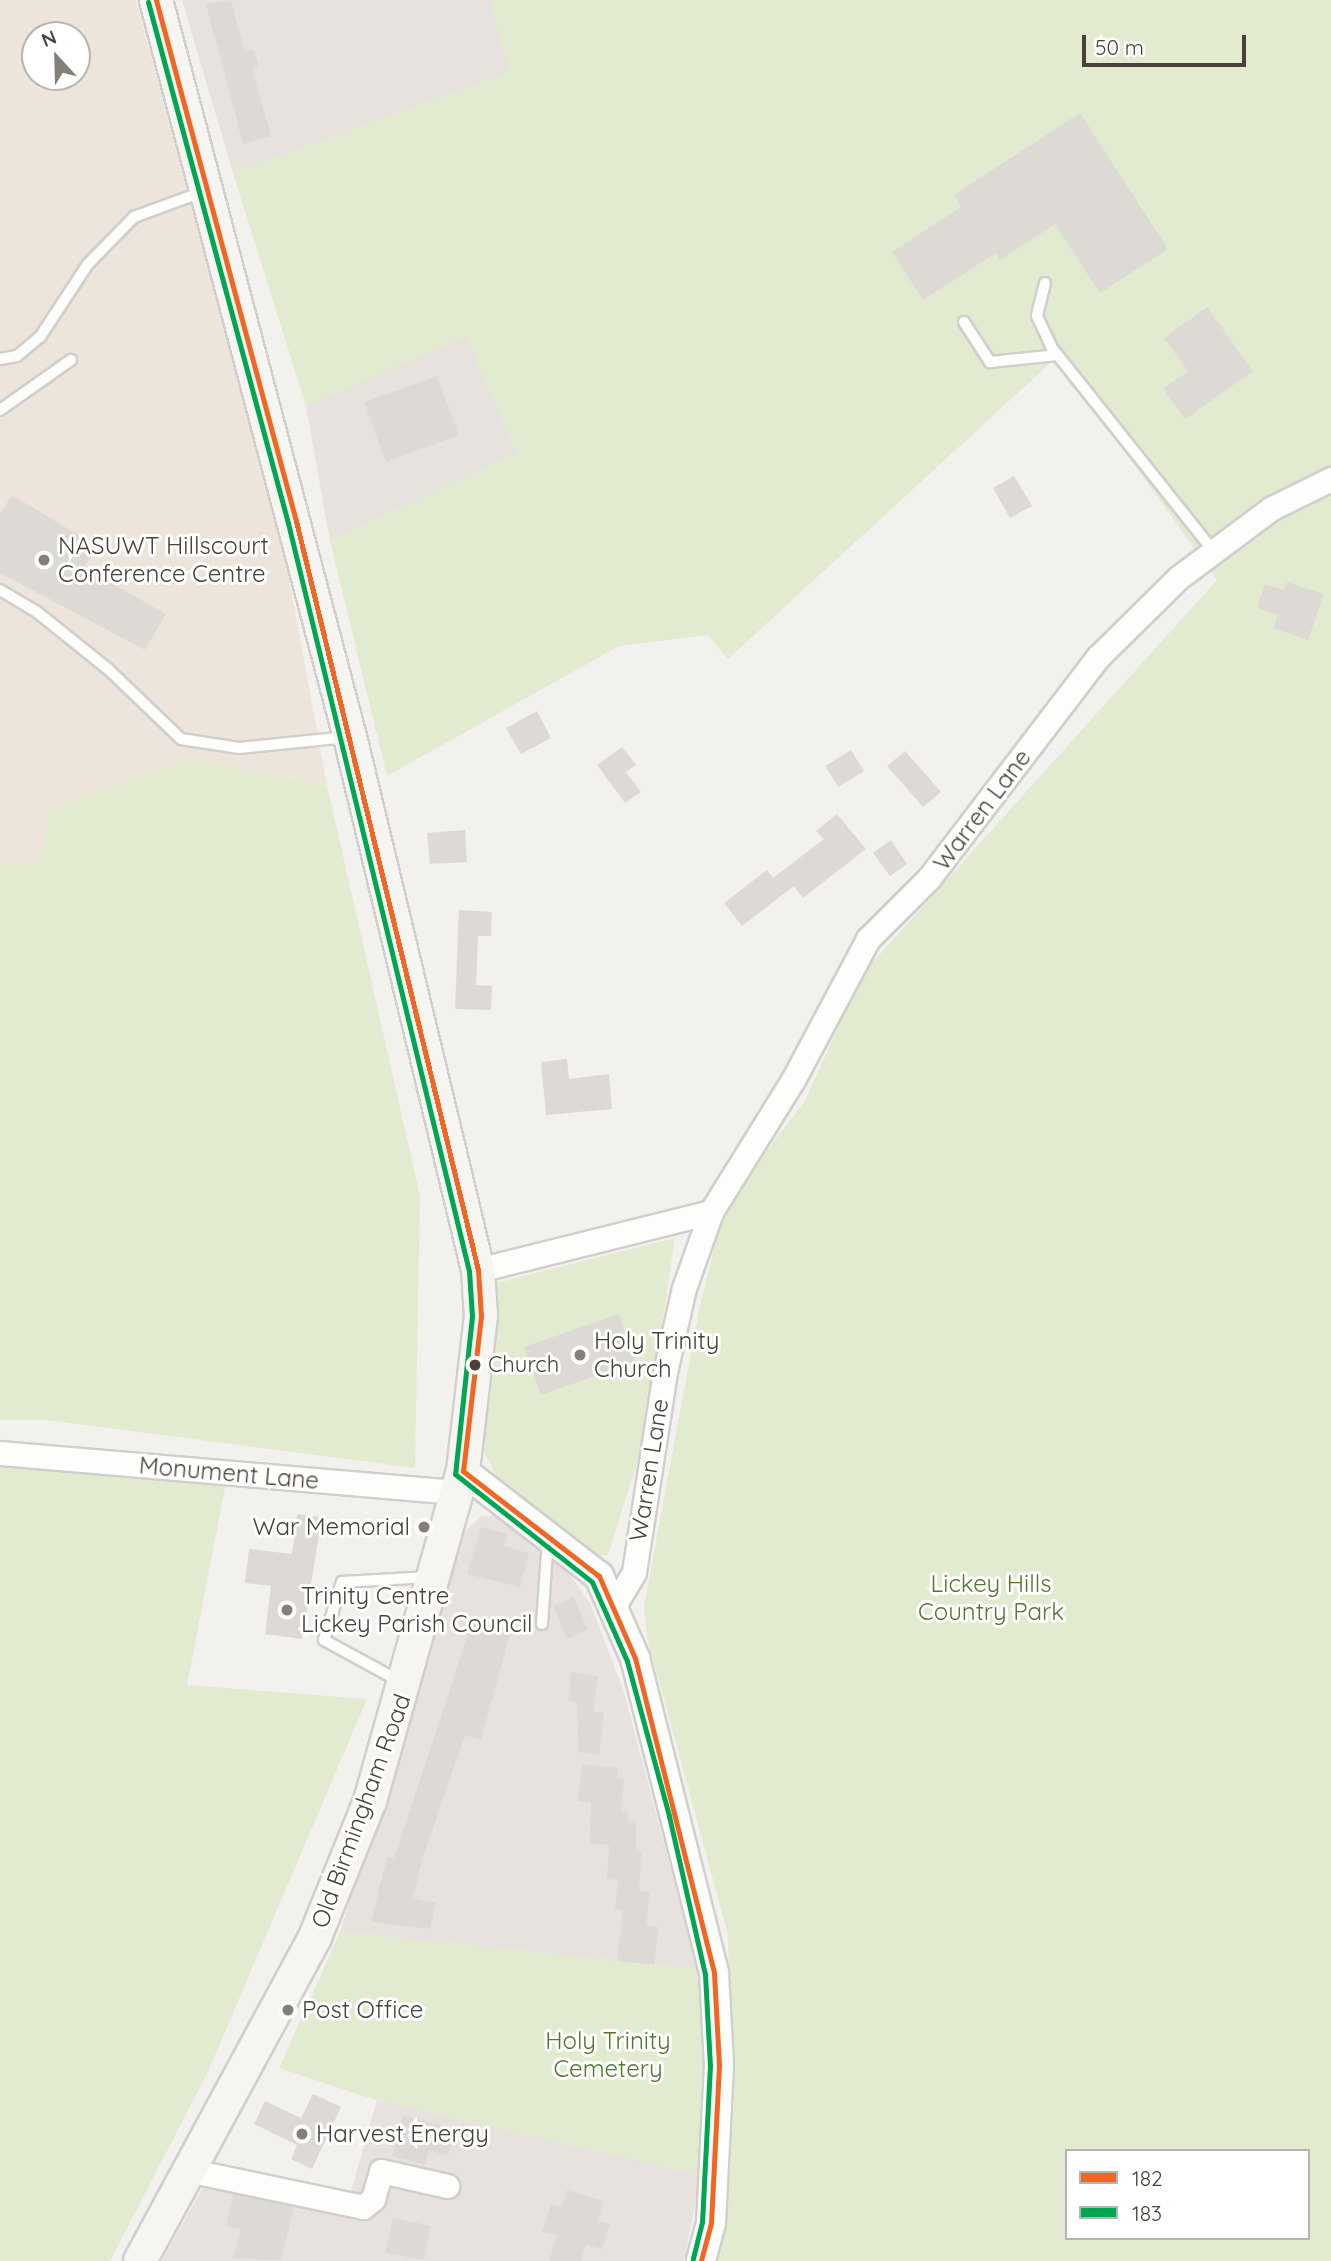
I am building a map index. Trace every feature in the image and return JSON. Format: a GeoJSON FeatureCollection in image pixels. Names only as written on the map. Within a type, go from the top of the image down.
{"type":"FeatureCollection","features":[{"type":"Feature","properties":{"kind":"main road","name":"Old Birmingham Road"},"geometry":{"type":"LineString","coordinates":[[140,2261],[192,2171],[315,1937],[370,1801],[407,1685],[460,1481],[481,1316],[478,1270],[350,737],[156,0]]}},
{"type":"Feature","properties":{"kind":"street","name":"Warren Lane"},"geometry":{"type":"LineString","coordinates":[[615,1604],[634,1572],[665,1372],[684,1288],[711,1212],[793,1080],[868,939],[929,878],[1105,649],[1178,578],[1272,508],[1331,480]]}},
{"type":"Feature","properties":{"kind":"street"},"geometry":{"type":"LineString","coordinates":[[478,1270],[711,1212]]}},
{"type":"Feature","properties":{"kind":"street","name":"Monument Lane"},"geometry":{"type":"LineString","coordinates":[[0,1453],[460,1481]]}},
{"type":"Feature","properties":{"kind":"street"},"geometry":{"type":"LineString","coordinates":[[460,1481],[548,1534],[599,1576],[615,1604],[657,1740],[714,1973],[719,2065],[711,2223],[701,2261]]}},
{"type":"Feature","properties":{"kind":"street"},"geometry":{"type":"LineString","coordinates":[[192,2171],[363,2207],[373,2199],[381,2171],[447,2186]]}},
{"type":"Feature","properties":{"kind":"lane"},"geometry":{"type":"LineString","coordinates":[[0,359],[17,356],[40,337],[88,264],[134,217],[205,191]]}},
{"type":"Feature","properties":{"kind":"lane"},"geometry":{"type":"LineString","coordinates":[[1045,283],[1037,316],[1058,355],[1213,552]]}},
{"type":"Feature","properties":{"kind":"lane"},"geometry":{"type":"LineString","coordinates":[[964,322],[990,362],[1058,355]]}},
{"type":"Feature","properties":{"kind":"lane"},"geometry":{"type":"LineString","coordinates":[[0,410],[71,360]]}},
{"type":"Feature","properties":{"kind":"lane"},"geometry":{"type":"LineString","coordinates":[[0,590],[37,612],[108,669],[181,739],[239,748],[350,737]]}},
{"type":"Feature","properties":{"kind":"lane"},"geometry":{"type":"LineString","coordinates":[[542,1624],[548,1534]]}},
{"type":"Feature","properties":{"kind":"lane"},"geometry":{"type":"LineString","coordinates":[[407,1685],[324,1640],[342,1582],[434,1577]]}},
{"type":"Feature","properties":{"kind":"shaded area","name":"NASUWT Hillscourt Conference Centre"},"geometry":{"type":"Polygon","coordinates":[[[0,0],[136,0],[286,562],[327,785],[191,759],[41,863],[0,862],[0,0]]]}},
{"type":"Feature","properties":{"kind":"shaded area"},"geometry":{"type":"Polygon","coordinates":[[[182,0],[490,0],[510,72],[233,173],[182,0]]]}},
{"type":"Feature","properties":{"kind":"shaded area"},"geometry":{"type":"Polygon","coordinates":[[[466,336],[517,453],[330,541],[306,406],[466,336]]]}},
{"type":"Feature","properties":{"kind":"shaded area"},"geometry":{"type":"Polygon","coordinates":[[[482,1516],[498,1516],[554,1552],[591,1605],[624,1692],[697,1969],[340,1932],[466,1530],[482,1516]]]}},
{"type":"Feature","properties":{"kind":"shaded area"},"geometry":{"type":"Polygon","coordinates":[[[377,2100],[701,2175],[684,2261],[162,2261],[203,2187],[345,2213],[377,2100]]]}},
{"type":"Feature","properties":{"kind":"green space","name":"Lickey Hills Country Park"},"geometry":{"type":"Polygon","coordinates":[[[490,0],[1331,0],[1331,2261],[714,2261],[730,2070],[728,1935],[647,1637],[644,1606],[700,1305],[725,1204],[805,1101],[862,974],[1217,580],[1057,357],[728,659],[708,635],[619,646],[387,776],[330,541],[517,453],[466,337],[306,406],[233,173],[509,72],[490,0]]]}},
{"type":"Feature","properties":{"kind":"green space"},"geometry":{"type":"Polygon","coordinates":[[[191,759],[327,785],[420,1196],[415,1468],[47,1420],[0,1420],[0,862],[41,863],[48,810],[191,759]]]}},
{"type":"Feature","properties":{"kind":"green space"},"geometry":{"type":"Polygon","coordinates":[[[675,1238],[646,1434],[608,1555],[594,1556],[498,1479],[484,1451],[488,1285],[675,1238]]]}},
{"type":"Feature","properties":{"kind":"green space"},"geometry":{"type":"Polygon","coordinates":[[[0,1466],[226,1483],[187,1685],[367,1699],[207,2074],[110,2261],[0,2261],[0,1466]]]}},
{"type":"Feature","properties":{"kind":"green space","name":"Holy Trinity Cemetery"},"geometry":{"type":"Polygon","coordinates":[[[340,1932],[697,1969],[706,2060],[701,2175],[369,2098],[279,2068],[340,1932]]]}},
{"type":"Feature","properties":{"kind":"building"},"geometry":{"type":"Polygon","coordinates":[[[231,0],[245,52],[254,50],[259,66],[252,68],[271,136],[243,144],[206,4],[231,0]]]}},
{"type":"Feature","properties":{"kind":"building"},"geometry":{"type":"Polygon","coordinates":[[[1080,113],[1168,249],[1100,293],[1055,224],[1000,260],[996,253],[923,300],[892,252],[961,207],[954,195],[1080,113]]]}},
{"type":"Feature","properties":{"kind":"building"},"geometry":{"type":"Polygon","coordinates":[[[1207,307],[1253,371],[1185,419],[1163,389],[1188,371],[1164,338],[1207,307]]]}},
{"type":"Feature","properties":{"kind":"building"},"geometry":{"type":"Polygon","coordinates":[[[437,376],[459,435],[386,462],[364,402],[437,376]]]}},
{"type":"Feature","properties":{"kind":"building"},"geometry":{"type":"Polygon","coordinates":[[[1014,476],[1032,506],[1010,518],[993,488],[1014,476]]]}},
{"type":"Feature","properties":{"kind":"building","name":"NASUWT Hillscourt Conference Centre"},"geometry":{"type":"Polygon","coordinates":[[[12,495],[97,546],[84,568],[166,614],[145,650],[0,573],[0,514],[12,495]]]}},
{"type":"Feature","properties":{"kind":"building"},"geometry":{"type":"Polygon","coordinates":[[[1287,582],[1324,594],[1308,640],[1273,628],[1278,615],[1257,608],[1265,584],[1284,590],[1287,582]]]}},
{"type":"Feature","properties":{"kind":"building"},"geometry":{"type":"Polygon","coordinates":[[[537,711],[551,738],[521,754],[506,728],[537,711]]]}},
{"type":"Feature","properties":{"kind":"building"},"geometry":{"type":"Polygon","coordinates":[[[622,747],[636,765],[626,772],[641,792],[625,803],[597,765],[622,747]]]}},
{"type":"Feature","properties":{"kind":"building"},"geometry":{"type":"Polygon","coordinates":[[[851,750],[864,771],[838,787],[825,766],[851,750]]]}},
{"type":"Feature","properties":{"kind":"building"},"geometry":{"type":"Polygon","coordinates":[[[905,751],[941,792],[923,807],[887,766],[905,751]]]}},
{"type":"Feature","properties":{"kind":"building"},"geometry":{"type":"Polygon","coordinates":[[[837,814],[866,849],[803,898],[794,886],[742,926],[724,903],[767,870],[773,878],[824,839],[816,831],[837,814]]]}},
{"type":"Feature","properties":{"kind":"building"},"geometry":{"type":"Polygon","coordinates":[[[465,830],[467,862],[430,864],[427,833],[465,830]]]}},
{"type":"Feature","properties":{"kind":"building"},"geometry":{"type":"Polygon","coordinates":[[[891,840],[907,864],[890,876],[873,853],[891,840]]]}},
{"type":"Feature","properties":{"kind":"building"},"geometry":{"type":"Polygon","coordinates":[[[459,910],[492,912],[491,936],[478,936],[476,985],[492,986],[491,1010],[455,1009],[459,910]]]}},
{"type":"Feature","properties":{"kind":"building"},"geometry":{"type":"Polygon","coordinates":[[[567,1059],[569,1079],[609,1074],[612,1109],[546,1115],[541,1062],[567,1059]]]}},
{"type":"Feature","properties":{"kind":"building","name":"Holy Trinity Church"},"geometry":{"type":"Polygon","coordinates":[[[619,1314],[636,1362],[541,1395],[524,1347],[619,1314]]]}},
{"type":"Feature","properties":{"kind":"building","name":"Trinity Centre Lickey Parish Council"},"geometry":{"type":"Polygon","coordinates":[[[297,1514],[322,1517],[302,1639],[265,1634],[271,1586],[245,1583],[249,1549],[292,1554],[297,1514]]]}},
{"type":"Feature","properties":{"kind":"building"},"geometry":{"type":"Polygon","coordinates":[[[481,1527],[507,1534],[504,1546],[529,1553],[520,1587],[467,1574],[481,1527]]]}},
{"type":"Feature","properties":{"kind":"building"},"geometry":{"type":"Polygon","coordinates":[[[574,1597],[588,1630],[567,1639],[553,1606],[574,1597]]]}},
{"type":"Feature","properties":{"kind":"building"},"geometry":{"type":"Polygon","coordinates":[[[473,1619],[502,1627],[513,1623],[481,1740],[465,1735],[423,1857],[413,1898],[436,1903],[430,1929],[371,1922],[387,1857],[394,1858],[473,1619]]]}},
{"type":"Feature","properties":{"kind":"building"},"geometry":{"type":"Polygon","coordinates":[[[571,1672],[598,1676],[593,1712],[604,1713],[599,1755],[578,1752],[577,1702],[568,1701],[571,1672]]]}},
{"type":"Feature","properties":{"kind":"building"},"geometry":{"type":"Polygon","coordinates":[[[582,1764],[618,1768],[617,1778],[624,1779],[621,1811],[628,1811],[628,1821],[636,1821],[636,1852],[642,1852],[639,1891],[650,1892],[646,1925],[658,1927],[654,1965],[617,1961],[623,1910],[615,1909],[618,1880],[607,1879],[609,1845],[590,1844],[591,1803],[578,1801],[582,1764]]]}},
{"type":"Feature","properties":{"kind":"building","name":"Harvest Energy"},"geometry":{"type":"Polygon","coordinates":[[[313,2094],[341,2107],[312,2169],[291,2159],[297,2145],[254,2124],[265,2101],[301,2118],[313,2094]]]}},
{"type":"Feature","properties":{"kind":"building"},"geometry":{"type":"Polygon","coordinates":[[[403,2115],[455,2130],[448,2155],[429,2151],[425,2165],[392,2156],[403,2115]]]}},
{"type":"Feature","properties":{"kind":"building"},"geometry":{"type":"Polygon","coordinates":[[[567,2190],[604,2201],[598,2221],[610,2224],[602,2249],[586,2245],[581,2261],[549,2261],[557,2236],[542,2232],[551,2204],[562,2207],[567,2190]]]}},
{"type":"Feature","properties":{"kind":"building"},"geometry":{"type":"Polygon","coordinates":[[[233,2194],[294,2207],[281,2260],[233,2259],[241,2229],[226,2226],[233,2194]]]}},
{"type":"Feature","properties":{"kind":"building"},"geometry":{"type":"Polygon","coordinates":[[[393,2218],[431,2226],[424,2260],[385,2253],[393,2218]]]}},
{"type":"Feature","properties":{"kind":"transit line","name":"182"},"geometry":{"type":"LineString","coordinates":[[156,0],[296,521],[478,1270],[481,1316],[463,1471]]}},
{"type":"Feature","properties":{"kind":"transit line","name":"183"},"geometry":{"type":"LineString","coordinates":[[148,2],[288,523],[469,1271],[472,1316],[455,1474],[592,1582],[627,1661],[669,1816],[705,1974],[710,2065],[702,2222],[693,2259]]}},
{"type":"Feature","properties":{"kind":"transit line","name":"182"},"geometry":{"type":"LineString","coordinates":[[463,1471],[599,1576],[635,1658],[714,1973],[719,2065],[711,2223],[701,2261]]}},
{"type":"Feature","properties":{"kind":"place","name":"NASUWT Hillscourt Conference Centre"},"geometry":{"type":"Point","coordinates":[44,560]}},
{"type":"Feature","properties":{"kind":"place","name":"Holy Trinity Church"},"geometry":{"type":"Point","coordinates":[580,1355]}},
{"type":"Feature","properties":{"kind":"place","name":"Church"},"geometry":{"type":"Point","coordinates":[475,1365]}},
{"type":"Feature","properties":{"kind":"place","name":"War Memorial"},"geometry":{"type":"Point","coordinates":[424,1527]}},
{"type":"Feature","properties":{"kind":"place","name":"Trinity Centre Lickey Parish Council"},"geometry":{"type":"Point","coordinates":[287,1610]}},
{"type":"Feature","properties":{"kind":"place","name":"Post Office"},"geometry":{"type":"Point","coordinates":[288,2010]}},
{"type":"Feature","properties":{"kind":"place","name":"Harvest Energy"},"geometry":{"type":"Point","coordinates":[302,2134]}}]}
